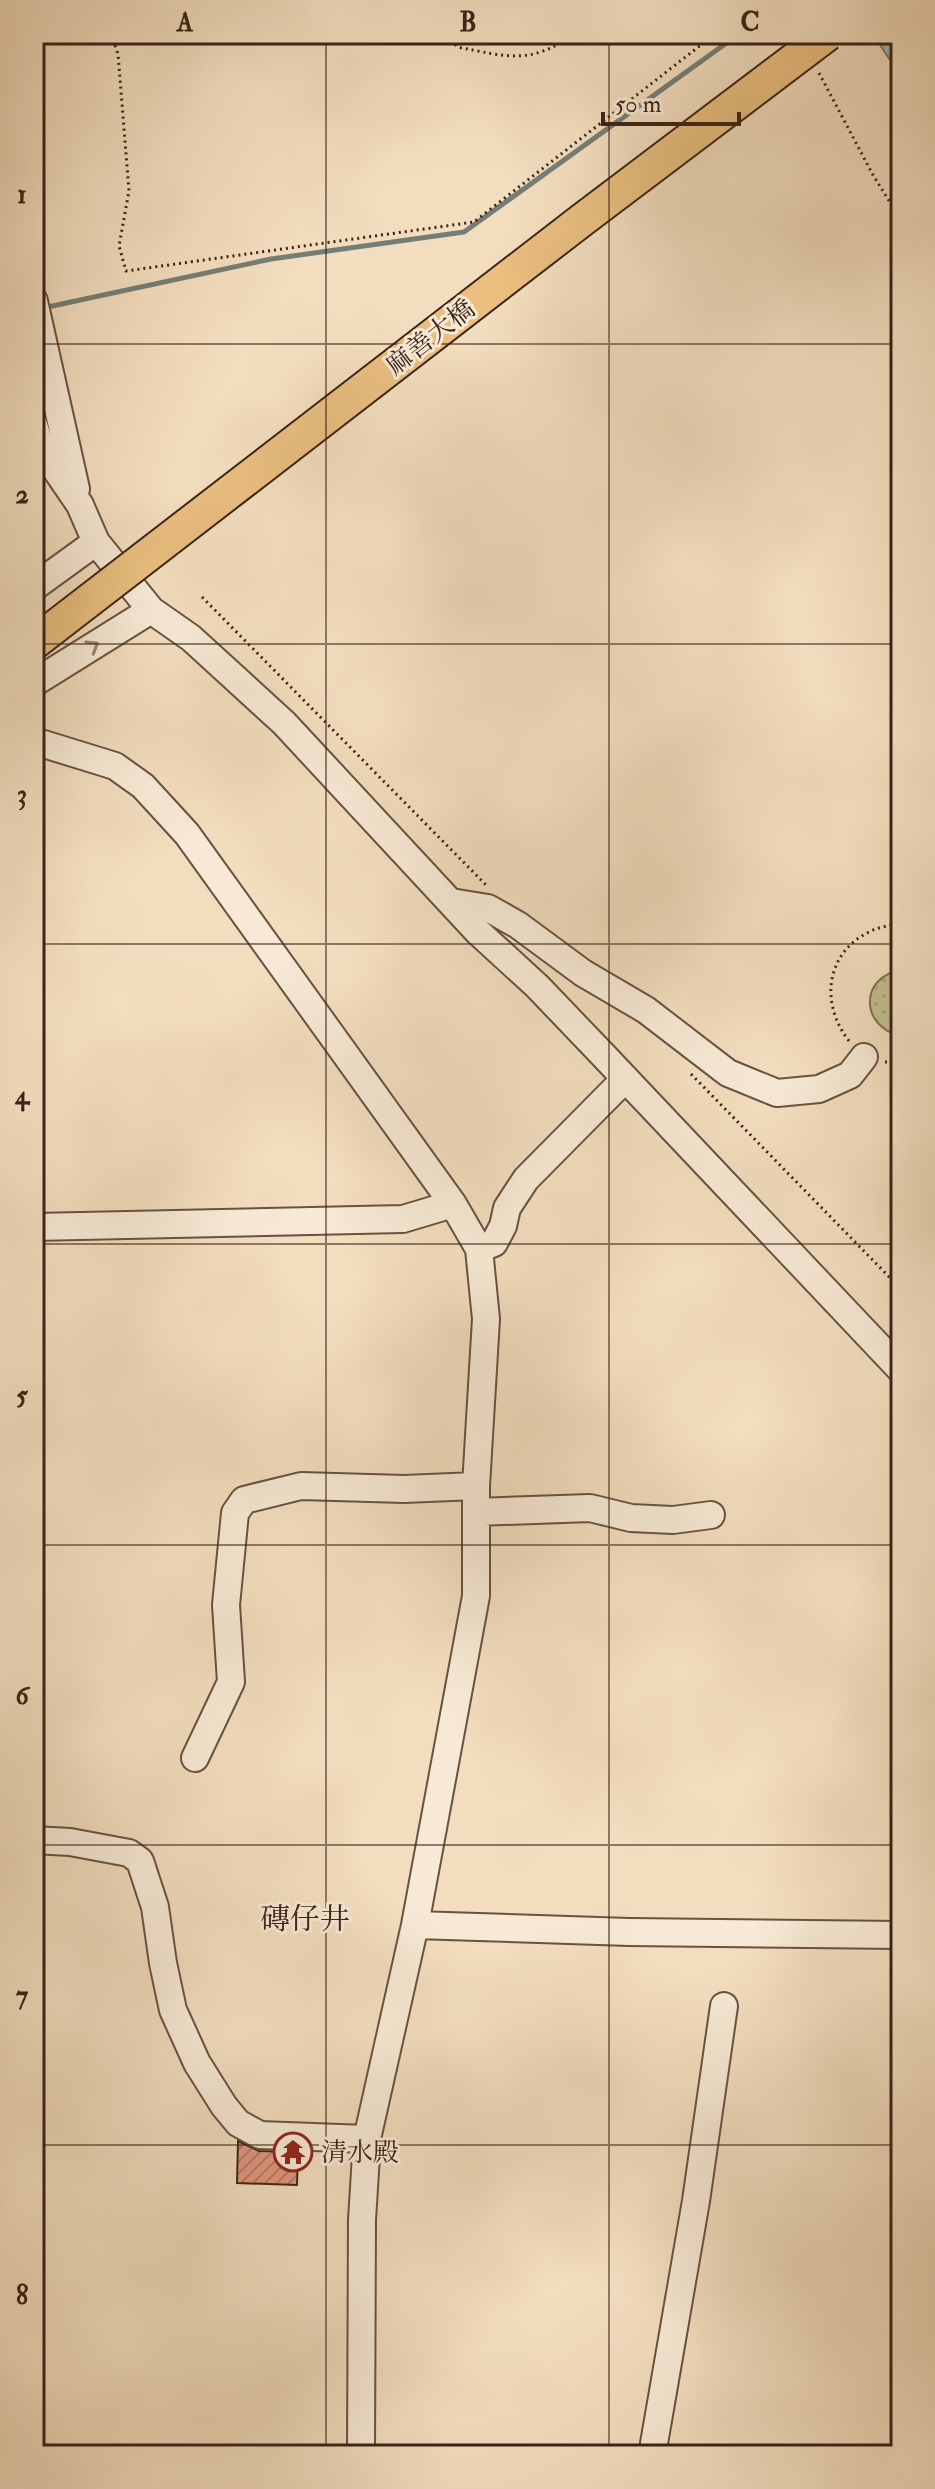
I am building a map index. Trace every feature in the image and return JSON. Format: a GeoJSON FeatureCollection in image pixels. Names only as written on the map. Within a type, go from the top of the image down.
{"type":"FeatureCollection","features":[{"type":"Feature","properties":{"kind":"main road","name":"麻善大橋"},"geometry":{"type":"LineString","coordinates":[[34,617],[796,34]]}},
{"type":"Feature","properties":{"kind":"main road","name":"麻善大橋"},"geometry":{"type":"LineString","coordinates":[[34,643],[582,220],[820,48]]}},
{"type":"Feature","properties":{"kind":"street"},"geometry":{"type":"LineString","coordinates":[[34,301],[80,505],[96,542],[151,610],[191,638],[284,723],[478,932],[537,986],[901,1370]]}},
{"type":"Feature","properties":{"kind":"street"},"geometry":{"type":"LineString","coordinates":[[34,425],[41,448],[80,505]]}},
{"type":"Feature","properties":{"kind":"street"},"geometry":{"type":"LineString","coordinates":[[34,587],[96,542]]}},
{"type":"Feature","properties":{"kind":"street"},"geometry":{"type":"LineString","coordinates":[[34,683],[151,610]]}},
{"type":"Feature","properties":{"kind":"street"},"geometry":{"type":"LineString","coordinates":[[34,741],[115,766],[143,786],[187,834],[453,1204],[479,1249],[486,1319],[476,1499],[476,1596],[415,1925],[367,2139],[362,2220],[361,2455]]}},
{"type":"Feature","properties":{"kind":"street"},"geometry":{"type":"LineString","coordinates":[[451,902],[488,908],[508,919],[583,973],[646,1010],[728,1073],[777,1093],[819,1089],[850,1075],[864,1057]]}},
{"type":"Feature","properties":{"kind":"street"},"geometry":{"type":"LineString","coordinates":[[479,1249],[494,1243],[503,1226],[507,1208],[526,1179],[625,1079]]}},
{"type":"Feature","properties":{"kind":"street"},"geometry":{"type":"LineString","coordinates":[[34,1227],[403,1219],[453,1204]]}},
{"type":"Feature","properties":{"kind":"street"},"geometry":{"type":"LineString","coordinates":[[195,1758],[231,1682],[226,1605],[235,1513],[244,1500],[301,1486],[404,1489],[476,1499],[590,1508],[631,1518],[673,1520],[711,1515]]}},
{"type":"Feature","properties":{"kind":"street"},"geometry":{"type":"LineString","coordinates":[[34,1840],[70,1842],[129,1853],[140,1861],[155,1907],[173,2010],[197,2063],[238,2123],[260,2135],[367,2139]]}},
{"type":"Feature","properties":{"kind":"street"},"geometry":{"type":"LineString","coordinates":[[415,1925],[629,1932],[901,1935]]}},
{"type":"Feature","properties":{"kind":"street"},"geometry":{"type":"LineString","coordinates":[[652,2455],[696,2201],[724,2006]]}},
{"type":"Feature","properties":{"kind":"path"},"geometry":{"type":"LineString","coordinates":[[111,34],[118,54],[129,191],[119,246],[126,271],[474,222],[715,34]]}},
{"type":"Feature","properties":{"kind":"path"},"geometry":{"type":"LineString","coordinates":[[449,34],[457,47],[526,57],[555,48],[574,34]]}},
{"type":"Feature","properties":{"kind":"path"},"geometry":{"type":"LineString","coordinates":[[820,48],[873,175],[901,220]]}},
{"type":"Feature","properties":{"kind":"path"},"geometry":{"type":"LineString","coordinates":[[202,597],[491,890]]}},
{"type":"Feature","properties":{"kind":"path"},"geometry":{"type":"LineString","coordinates":[[830,1004],[831,979],[840,957],[856,939],[875,927],[901,924]]}},
{"type":"Feature","properties":{"kind":"path"},"geometry":{"type":"LineString","coordinates":[[684,1068],[901,1289]]}},
{"type":"Feature","properties":{"kind":"shaded area"},"geometry":{"type":"Polygon","coordinates":[[[901,970],[901,1036],[878,1023],[870,1002],[878,982],[887,974],[901,970]]]}},
{"type":"Feature","properties":{"kind":"water"},"geometry":{"type":"Polygon","coordinates":[[[873,34],[901,34],[901,77],[873,34]]]}},
{"type":"Feature","properties":{"kind":"building"},"geometry":{"type":"Polygon","coordinates":[[[238,2141],[259,2151],[298,2152],[297,2185],[237,2183],[238,2141]]]}},
{"type":"Feature","properties":{"kind":"waterway"},"geometry":{"type":"LineString","coordinates":[[43,308],[271,259],[464,232],[739,34]]}},
{"type":"Feature","properties":{"kind":"place","name":"清水殿"},"geometry":{"type":"Point","coordinates":[293,2152]}},
{"type":"Feature","properties":{"kind":"district","name":"磚仔井"},"geometry":{"type":"Point","coordinates":[305,1919]}}]}
